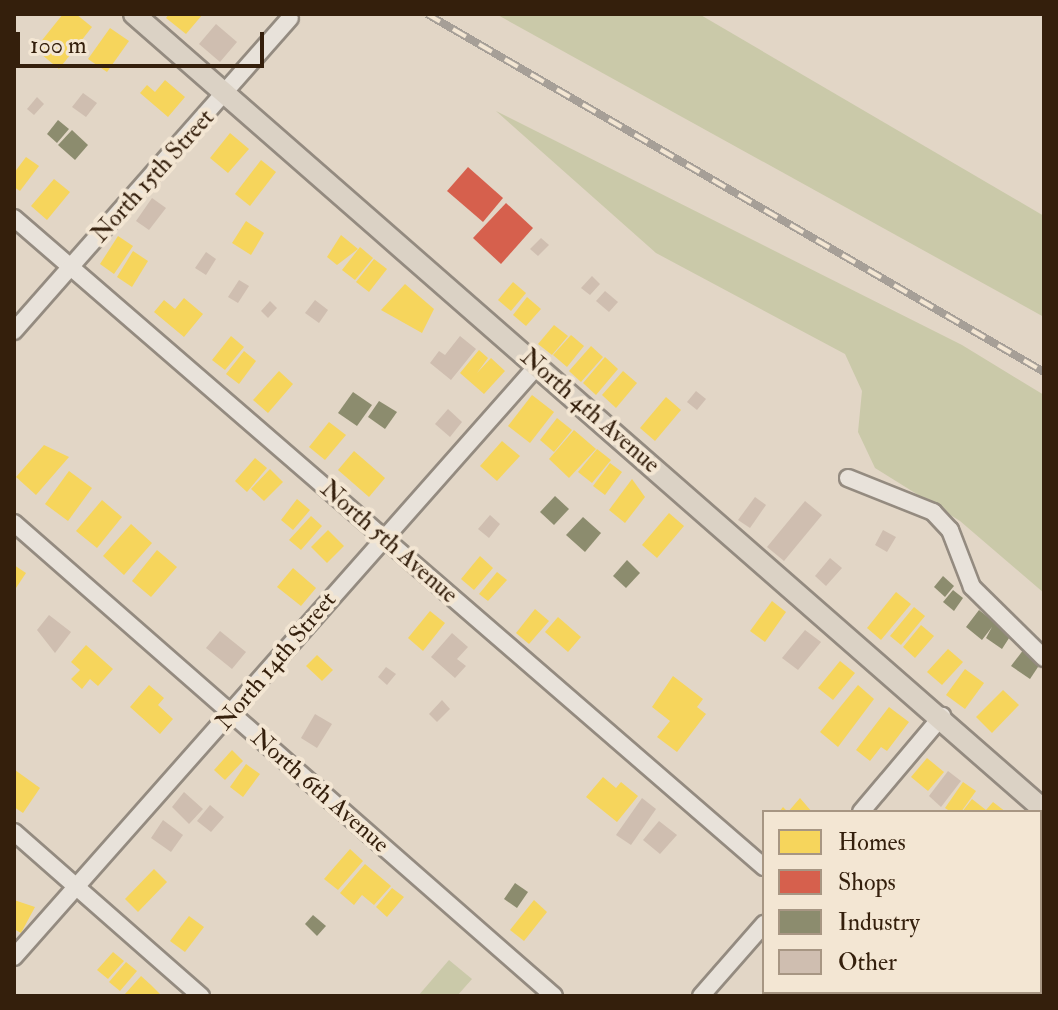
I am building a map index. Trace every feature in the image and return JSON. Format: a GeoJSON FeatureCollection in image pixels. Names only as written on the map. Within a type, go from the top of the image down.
{"type":"FeatureCollection","features":[{"type":"Feature","properties":{"kind":"main road","name":"North 4th Avenue"},"geometry":{"type":"LineString","coordinates":[[134,14],[1042,804]]}},
{"type":"Feature","properties":{"kind":"street","name":"North 15th Street"},"geometry":{"type":"LineString","coordinates":[[14,331],[226,95],[290,18]]}},
{"type":"Feature","properties":{"kind":"street","name":"North 5th Avenue"},"geometry":{"type":"LineString","coordinates":[[14,218],[762,865]]}},
{"type":"Feature","properties":{"kind":"street","name":"North 14th Street"},"geometry":{"type":"LineString","coordinates":[[14,957],[232,715],[382,536],[538,365]]}},
{"type":"Feature","properties":{"kind":"street"},"geometry":{"type":"LineString","coordinates":[[848,478],[933,512],[950,530],[972,587],[1044,658]]}},
{"type":"Feature","properties":{"kind":"street","name":"North 6th Avenue"},"geometry":{"type":"LineString","coordinates":[[14,523],[554,996]]}},
{"type":"Feature","properties":{"kind":"street"},"geometry":{"type":"LineString","coordinates":[[863,810],[942,716]]}},
{"type":"Feature","properties":{"kind":"street"},"geometry":{"type":"LineString","coordinates":[[14,832],[201,996]]}},
{"type":"Feature","properties":{"kind":"street"},"geometry":{"type":"LineString","coordinates":[[701,996],[762,926]]}},
{"type":"Feature","properties":{"kind":"green space"},"geometry":{"type":"Polygon","coordinates":[[[496,14],[699,14],[1044,216],[1044,317],[496,14]]]}},
{"type":"Feature","properties":{"kind":"green space"},"geometry":{"type":"Polygon","coordinates":[[[496,111],[962,345],[1044,395],[1044,593],[960,521],[875,468],[858,432],[862,391],[845,354],[656,253],[496,111]]]}},
{"type":"Feature","properties":{"kind":"green space"},"geometry":{"type":"Polygon","coordinates":[[[449,960],[472,979],[457,996],[418,996],[449,960]]]}},
{"type":"Feature","properties":{"kind":"building: Homes"},"geometry":{"type":"Polygon","coordinates":[[[63,14],[76,14],[92,27],[59,69],[35,49],[63,14]]]}},
{"type":"Feature","properties":{"kind":"building: Homes"},"geometry":{"type":"Polygon","coordinates":[[[169,14],[203,14],[186,34],[166,18],[169,14]]]}},
{"type":"Feature","properties":{"kind":"building: Homes"},"geometry":{"type":"Polygon","coordinates":[[[110,28],[129,41],[107,72],[88,59],[110,28]]]}},
{"type":"Feature","properties":{"kind":"building: Homes"},"geometry":{"type":"Polygon","coordinates":[[[165,80],[185,97],[168,117],[140,93],[147,85],[155,92],[165,80]]]}},
{"type":"Feature","properties":{"kind":"building: Homes"},"geometry":{"type":"Polygon","coordinates":[[[230,133],[249,149],[228,173],[210,158],[230,133]]]}},
{"type":"Feature","properties":{"kind":"building: Homes"},"geometry":{"type":"Polygon","coordinates":[[[26,157],[39,166],[20,191],[14,187],[14,173],[26,157]]]}},
{"type":"Feature","properties":{"kind":"building: Homes"},"geometry":{"type":"Polygon","coordinates":[[[261,160],[276,172],[250,206],[235,194],[261,160]]]}},
{"type":"Feature","properties":{"kind":"building: Homes"},"geometry":{"type":"Polygon","coordinates":[[[54,179],[70,192],[47,220],[31,206],[54,179]]]}},
{"type":"Feature","properties":{"kind":"building: Homes"},"geometry":{"type":"Polygon","coordinates":[[[246,221],[264,233],[251,255],[232,243],[246,221]]]}},
{"type":"Feature","properties":{"kind":"building: Homes"},"geometry":{"type":"Polygon","coordinates":[[[341,235],[358,249],[337,265],[327,257],[341,235]]]}},
{"type":"Feature","properties":{"kind":"building: Homes"},"geometry":{"type":"Polygon","coordinates":[[[118,236],[133,246],[114,274],[100,264],[118,236]]]}},
{"type":"Feature","properties":{"kind":"building: Homes"},"geometry":{"type":"Polygon","coordinates":[[[360,247],[373,258],[355,280],[342,270],[360,247]]]}},
{"type":"Feature","properties":{"kind":"building: Homes"},"geometry":{"type":"Polygon","coordinates":[[[133,251],[148,261],[132,287],[117,277],[133,251]]]}},
{"type":"Feature","properties":{"kind":"building: Homes"},"geometry":{"type":"Polygon","coordinates":[[[374,259],[387,269],[369,292],[356,282],[374,259]]]}},
{"type":"Feature","properties":{"kind":"building: Homes"},"geometry":{"type":"Polygon","coordinates":[[[513,282],[526,293],[511,311],[498,300],[513,282]]]}},
{"type":"Feature","properties":{"kind":"building: Homes"},"geometry":{"type":"Polygon","coordinates":[[[405,284],[434,309],[422,333],[381,310],[405,284]]]}},
{"type":"Feature","properties":{"kind":"building: Homes"},"geometry":{"type":"Polygon","coordinates":[[[527,297],[541,309],[526,326],[513,315],[527,297]]]}},
{"type":"Feature","properties":{"kind":"building: Homes"},"geometry":{"type":"Polygon","coordinates":[[[184,298],[203,314],[184,337],[154,312],[164,300],[175,309],[184,298]]]}},
{"type":"Feature","properties":{"kind":"building: Homes"},"geometry":{"type":"Polygon","coordinates":[[[554,325],[568,336],[552,355],[538,344],[554,325]]]}},
{"type":"Feature","properties":{"kind":"building: Homes"},"geometry":{"type":"Polygon","coordinates":[[[571,335],[584,346],[567,367],[553,355],[571,335]]]}},
{"type":"Feature","properties":{"kind":"building: Homes"},"geometry":{"type":"Polygon","coordinates":[[[231,336],[244,347],[225,370],[212,360],[231,336]]]}},
{"type":"Feature","properties":{"kind":"building: Homes"},"geometry":{"type":"Polygon","coordinates":[[[591,346],[603,357],[581,382],[569,371],[591,346]]]}},
{"type":"Feature","properties":{"kind":"building: Homes"},"geometry":{"type":"Polygon","coordinates":[[[479,350],[488,358],[477,373],[491,358],[505,371],[484,394],[460,373],[479,350]]]}},
{"type":"Feature","properties":{"kind":"building: Homes"},"geometry":{"type":"Polygon","coordinates":[[[244,351],[256,361],[239,384],[226,374],[244,351]]]}},
{"type":"Feature","properties":{"kind":"building: Homes"},"geometry":{"type":"Polygon","coordinates":[[[605,357],[618,369],[596,395],[583,383],[605,357]]]}},
{"type":"Feature","properties":{"kind":"building: Homes"},"geometry":{"type":"Polygon","coordinates":[[[279,371],[293,384],[268,413],[253,400],[279,371]]]}},
{"type":"Feature","properties":{"kind":"building: Homes"},"geometry":{"type":"Polygon","coordinates":[[[623,371],[637,383],[616,408],[602,395],[623,371]]]}},
{"type":"Feature","properties":{"kind":"building: Homes"},"geometry":{"type":"Polygon","coordinates":[[[532,395],[554,412],[530,443],[508,426],[532,395]]]}},
{"type":"Feature","properties":{"kind":"building: Homes"},"geometry":{"type":"Polygon","coordinates":[[[666,397],[681,410],[655,441],[640,428],[666,397]]]}},
{"type":"Feature","properties":{"kind":"building: Homes"},"geometry":{"type":"Polygon","coordinates":[[[557,418],[572,430],[554,452],[540,440],[557,418]]]}},
{"type":"Feature","properties":{"kind":"building: Homes"},"geometry":{"type":"Polygon","coordinates":[[[329,422],[346,435],[325,460],[309,447],[329,422]]]}},
{"type":"Feature","properties":{"kind":"building: Homes"},"geometry":{"type":"Polygon","coordinates":[[[574,430],[596,449],[569,478],[549,459],[574,430]]]}},
{"type":"Feature","properties":{"kind":"building: Homes"},"geometry":{"type":"Polygon","coordinates":[[[502,441],[520,456],[497,481],[480,466],[502,441]]]}},
{"type":"Feature","properties":{"kind":"building: Homes"},"geometry":{"type":"Polygon","coordinates":[[[44,445],[69,457],[36,495],[16,477],[44,445]]]}},
{"type":"Feature","properties":{"kind":"building: Homes"},"geometry":{"type":"Polygon","coordinates":[[[597,449],[611,460],[592,483],[578,472],[597,449]]]}},
{"type":"Feature","properties":{"kind":"building: Homes"},"geometry":{"type":"Polygon","coordinates":[[[354,451],[385,478],[369,497],[338,470],[354,451]]]}},
{"type":"Feature","properties":{"kind":"building: Homes"},"geometry":{"type":"Polygon","coordinates":[[[255,458],[267,468],[247,492],[235,481],[255,458]]]}},
{"type":"Feature","properties":{"kind":"building: Homes"},"geometry":{"type":"Polygon","coordinates":[[[610,463],[622,472],[605,495],[593,486],[610,463]]]}},
{"type":"Feature","properties":{"kind":"building: Homes"},"geometry":{"type":"Polygon","coordinates":[[[270,469],[283,482],[264,501],[251,489],[270,469]]]}},
{"type":"Feature","properties":{"kind":"building: Homes"},"geometry":{"type":"Polygon","coordinates":[[[69,471],[92,488],[68,521],[45,504],[69,471]]]}},
{"type":"Feature","properties":{"kind":"building: Homes"},"geometry":{"type":"Polygon","coordinates":[[[632,479],[645,497],[625,523],[609,510],[632,479]]]}},
{"type":"Feature","properties":{"kind":"building: Homes"},"geometry":{"type":"Polygon","coordinates":[[[297,499],[310,510],[293,530],[281,520],[297,499]]]}},
{"type":"Feature","properties":{"kind":"building: Homes"},"geometry":{"type":"Polygon","coordinates":[[[102,500],[122,517],[97,548],[76,531],[102,500]]]}},
{"type":"Feature","properties":{"kind":"building: Homes"},"geometry":{"type":"Polygon","coordinates":[[[669,513],[684,526],[657,558],[642,545],[669,513]]]}},
{"type":"Feature","properties":{"kind":"building: Homes"},"geometry":{"type":"Polygon","coordinates":[[[311,516],[322,526],[301,550],[289,540],[311,516]]]}},
{"type":"Feature","properties":{"kind":"building: Homes"},"geometry":{"type":"Polygon","coordinates":[[[131,524],[152,543],[124,575],[103,556],[131,524]]]}},
{"type":"Feature","properties":{"kind":"building: Homes"},"geometry":{"type":"Polygon","coordinates":[[[328,530],[344,546],[327,563],[311,547],[328,530]]]}},
{"type":"Feature","properties":{"kind":"building: Homes"},"geometry":{"type":"Polygon","coordinates":[[[157,550],[177,567],[151,597],[132,581],[157,550]]]}},
{"type":"Feature","properties":{"kind":"building: Homes"},"geometry":{"type":"Polygon","coordinates":[[[480,556],[493,568],[474,590],[461,579],[480,556]]]}},
{"type":"Feature","properties":{"kind":"building: Homes"},"geometry":{"type":"Polygon","coordinates":[[[14,565],[26,573],[14,591],[14,565]]]}},
{"type":"Feature","properties":{"kind":"building: Homes"},"geometry":{"type":"Polygon","coordinates":[[[293,568],[316,588],[301,606],[277,587],[293,568]]]}},
{"type":"Feature","properties":{"kind":"building: Homes"},"geometry":{"type":"Polygon","coordinates":[[[497,572],[507,580],[488,601],[479,594],[497,572]]]}},
{"type":"Feature","properties":{"kind":"building: Homes"},"geometry":{"type":"Polygon","coordinates":[[[896,592],[911,604],[881,640],[867,628],[896,592]]]}},
{"type":"Feature","properties":{"kind":"building: Homes"},"geometry":{"type":"Polygon","coordinates":[[[772,601],[786,612],[765,642],[750,631],[772,601]]]}},
{"type":"Feature","properties":{"kind":"building: Homes"},"geometry":{"type":"Polygon","coordinates":[[[914,607],[925,616],[901,645],[890,636],[914,607]]]}},
{"type":"Feature","properties":{"kind":"building: Homes"},"geometry":{"type":"Polygon","coordinates":[[[535,609],[549,621],[529,644],[516,633],[535,609]]]}},
{"type":"Feature","properties":{"kind":"building: Homes"},"geometry":{"type":"Polygon","coordinates":[[[430,611],[445,623],[423,651],[408,638],[430,611]]]}},
{"type":"Feature","properties":{"kind":"building: Homes"},"geometry":{"type":"Polygon","coordinates":[[[558,617],[581,637],[568,652],[545,632],[558,617]]]}},
{"type":"Feature","properties":{"kind":"building: Homes"},"geometry":{"type":"Polygon","coordinates":[[[921,625],[934,636],[915,658],[903,647],[921,625]]]}},
{"type":"Feature","properties":{"kind":"building: Homes"},"geometry":{"type":"Polygon","coordinates":[[[86,645],[113,669],[98,686],[90,679],[82,689],[71,679],[80,670],[71,662],[86,645]]]}},
{"type":"Feature","properties":{"kind":"building: Homes"},"geometry":{"type":"Polygon","coordinates":[[[948,649],[963,662],[942,685],[927,672],[948,649]]]}},
{"type":"Feature","properties":{"kind":"building: Homes"},"geometry":{"type":"Polygon","coordinates":[[[317,655],[333,670],[322,681],[306,666],[317,655]]]}},
{"type":"Feature","properties":{"kind":"building: Homes"},"geometry":{"type":"Polygon","coordinates":[[[840,661],[855,673],[833,700],[818,688],[840,661]]]}},
{"type":"Feature","properties":{"kind":"building: Homes"},"geometry":{"type":"Polygon","coordinates":[[[965,669],[984,683],[965,709],[946,695],[965,669]]]}},
{"type":"Feature","properties":{"kind":"building: Homes"},"geometry":{"type":"Polygon","coordinates":[[[673,676],[703,699],[697,707],[706,714],[677,752],[657,737],[670,721],[652,707],[673,676]]]}},
{"type":"Feature","properties":{"kind":"building: Homes"},"geometry":{"type":"Polygon","coordinates":[[[149,685],[164,698],[158,705],[173,719],[160,734],[130,707],[149,685]]]}},
{"type":"Feature","properties":{"kind":"building: Homes"},"geometry":{"type":"Polygon","coordinates":[[[858,685],[874,699],[838,747],[820,732],[858,685]]]}},
{"type":"Feature","properties":{"kind":"building: Homes"},"geometry":{"type":"Polygon","coordinates":[[[1003,690],[1019,705],[992,733],[976,717],[1003,690]]]}},
{"type":"Feature","properties":{"kind":"building: Homes"},"geometry":{"type":"Polygon","coordinates":[[[889,707],[909,722],[887,751],[881,747],[870,761],[856,750],[889,707]]]}},
{"type":"Feature","properties":{"kind":"building: Homes"},"geometry":{"type":"Polygon","coordinates":[[[232,750],[243,761],[225,780],[214,770],[232,750]]]}},
{"type":"Feature","properties":{"kind":"building: Homes"},"geometry":{"type":"Polygon","coordinates":[[[927,758],[944,772],[928,791],[911,777],[927,758]]]}},
{"type":"Feature","properties":{"kind":"building: Homes"},"geometry":{"type":"Polygon","coordinates":[[[246,764],[260,774],[243,797],[230,787],[246,764]]]}},
{"type":"Feature","properties":{"kind":"building: Homes"},"geometry":{"type":"Polygon","coordinates":[[[15,770],[40,788],[23,813],[14,807],[15,770]]]}},
{"type":"Feature","properties":{"kind":"building: Homes"},"geometry":{"type":"Polygon","coordinates":[[[603,777],[616,788],[621,782],[638,796],[617,822],[586,797],[603,777]]]}},
{"type":"Feature","properties":{"kind":"building: Homes"},"geometry":{"type":"Polygon","coordinates":[[[963,782],[976,791],[962,810],[945,808],[963,782]]]}},
{"type":"Feature","properties":{"kind":"building: Homes"},"geometry":{"type":"Polygon","coordinates":[[[800,798],[810,810],[790,810],[800,798]]]}},
{"type":"Feature","properties":{"kind":"building: Homes"},"geometry":{"type":"Polygon","coordinates":[[[972,799],[986,810],[964,810],[972,799]]]}},
{"type":"Feature","properties":{"kind":"building: Homes"},"geometry":{"type":"Polygon","coordinates":[[[993,802],[1003,810],[986,810],[993,802]]]}},
{"type":"Feature","properties":{"kind":"building: Homes"},"geometry":{"type":"Polygon","coordinates":[[[350,849],[363,861],[338,890],[324,879],[350,849]]]}},
{"type":"Feature","properties":{"kind":"building: Homes"},"geometry":{"type":"Polygon","coordinates":[[[365,864],[391,886],[374,905],[362,895],[354,905],[340,893],[365,864]]]}},
{"type":"Feature","properties":{"kind":"building: Homes"},"geometry":{"type":"Polygon","coordinates":[[[154,869],[167,882],[138,912],[125,899],[154,869]]]}},
{"type":"Feature","properties":{"kind":"building: Homes"},"geometry":{"type":"Polygon","coordinates":[[[1044,881],[1044,912],[1042,910],[1044,881]]]}},
{"type":"Feature","properties":{"kind":"building: Homes"},"geometry":{"type":"Polygon","coordinates":[[[392,888],[404,897],[387,917],[376,907],[392,888]]]}},
{"type":"Feature","properties":{"kind":"building: Homes"},"geometry":{"type":"Polygon","coordinates":[[[14,900],[35,907],[21,933],[14,929],[14,900]]]}},
{"type":"Feature","properties":{"kind":"building: Homes"},"geometry":{"type":"Polygon","coordinates":[[[534,900],[547,912],[524,941],[510,930],[534,900]]]}},
{"type":"Feature","properties":{"kind":"building: Homes"},"geometry":{"type":"Polygon","coordinates":[[[189,916],[204,927],[185,952],[170,941],[189,916]]]}},
{"type":"Feature","properties":{"kind":"building: Homes"},"geometry":{"type":"Polygon","coordinates":[[[113,952],[124,961],[108,979],[97,970],[113,952]]]}},
{"type":"Feature","properties":{"kind":"building: Homes"},"geometry":{"type":"Polygon","coordinates":[[[126,962],[137,971],[120,991],[109,982],[126,962]]]}},
{"type":"Feature","properties":{"kind":"building: Homes"},"geometry":{"type":"Polygon","coordinates":[[[141,976],[151,985],[162,996],[125,994],[141,976]]]}},
{"type":"Feature","properties":{"kind":"building: Homes"},"geometry":{"type":"Polygon","coordinates":[[[850,994],[853,996],[823,996],[850,994]]]}},
{"type":"Feature","properties":{"kind":"building: Shops"},"geometry":{"type":"Polygon","coordinates":[[[468,167],[503,198],[483,222],[447,191],[468,167]]]}},
{"type":"Feature","properties":{"kind":"building: Shops"},"geometry":{"type":"Polygon","coordinates":[[[506,203],[533,228],[501,264],[473,238],[506,203]]]}},
{"type":"Feature","properties":{"kind":"building: Industry"},"geometry":{"type":"Polygon","coordinates":[[[58,120],[69,129],[57,143],[47,134],[58,120]]]}},
{"type":"Feature","properties":{"kind":"building: Industry"},"geometry":{"type":"Polygon","coordinates":[[[72,130],[88,145],[75,160],[58,145],[72,130]]]}},
{"type":"Feature","properties":{"kind":"building: Industry"},"geometry":{"type":"Polygon","coordinates":[[[353,392],[372,405],[357,426],[338,413],[353,392]]]}},
{"type":"Feature","properties":{"kind":"building: Industry"},"geometry":{"type":"Polygon","coordinates":[[[379,401],[397,412],[385,429],[368,417],[379,401]]]}},
{"type":"Feature","properties":{"kind":"building: Industry"},"geometry":{"type":"Polygon","coordinates":[[[555,496],[569,509],[554,525],[540,512],[555,496]]]}},
{"type":"Feature","properties":{"kind":"building: Industry"},"geometry":{"type":"Polygon","coordinates":[[[583,517],[601,533],[585,552],[566,535],[583,517]]]}},
{"type":"Feature","properties":{"kind":"building: Industry"},"geometry":{"type":"Polygon","coordinates":[[[627,560],[640,573],[626,588],[613,576],[627,560]]]}},
{"type":"Feature","properties":{"kind":"building: Industry"},"geometry":{"type":"Polygon","coordinates":[[[943,576],[954,586],[945,597],[934,587],[943,576]]]}},
{"type":"Feature","properties":{"kind":"building: Industry"},"geometry":{"type":"Polygon","coordinates":[[[953,590],[963,598],[954,611],[943,602],[953,590]]]}},
{"type":"Feature","properties":{"kind":"building: Industry"},"geometry":{"type":"Polygon","coordinates":[[[979,610],[1011,635],[1002,649],[986,638],[992,627],[982,640],[966,627],[979,610]]]}},
{"type":"Feature","properties":{"kind":"building: Industry"},"geometry":{"type":"Polygon","coordinates":[[[1024,649],[1042,661],[1030,679],[1011,666],[1024,649]]]}},
{"type":"Feature","properties":{"kind":"building: Industry"},"geometry":{"type":"Polygon","coordinates":[[[515,883],[528,892],[517,908],[504,899],[515,883]]]}},
{"type":"Feature","properties":{"kind":"building: Industry"},"geometry":{"type":"Polygon","coordinates":[[[313,915],[326,926],[317,936],[305,924],[313,915]]]}},
{"type":"Feature","properties":{"kind":"building: Other"},"geometry":{"type":"Polygon","coordinates":[[[216,24],[237,42],[220,62],[199,44],[216,24]]]}},
{"type":"Feature","properties":{"kind":"building: Other"},"geometry":{"type":"Polygon","coordinates":[[[83,93],[97,103],[86,117],[72,107],[83,93]]]}},
{"type":"Feature","properties":{"kind":"building: Other"},"geometry":{"type":"Polygon","coordinates":[[[37,97],[44,104],[34,115],[27,109],[37,97]]]}},
{"type":"Feature","properties":{"kind":"building: Other"},"geometry":{"type":"Polygon","coordinates":[[[152,198],[166,208],[149,230],[136,221],[152,198]]]}},
{"type":"Feature","properties":{"kind":"building: Other"},"geometry":{"type":"Polygon","coordinates":[[[541,238],[549,245],[538,256],[530,249],[541,238]]]}},
{"type":"Feature","properties":{"kind":"building: Other"},"geometry":{"type":"Polygon","coordinates":[[[206,252],[216,259],[206,275],[195,268],[206,252]]]}},
{"type":"Feature","properties":{"kind":"building: Other"},"geometry":{"type":"Polygon","coordinates":[[[592,276],[600,284],[590,295],[581,288],[592,276]]]}},
{"type":"Feature","properties":{"kind":"building: Other"},"geometry":{"type":"Polygon","coordinates":[[[239,280],[249,286],[238,303],[228,297],[239,280]]]}},
{"type":"Feature","properties":{"kind":"building: Other"},"geometry":{"type":"Polygon","coordinates":[[[605,291],[618,302],[609,312],[596,301],[605,291]]]}},
{"type":"Feature","properties":{"kind":"building: Other"},"geometry":{"type":"Polygon","coordinates":[[[315,300],[328,310],[319,323],[305,313],[315,300]]]}},
{"type":"Feature","properties":{"kind":"building: Other"},"geometry":{"type":"Polygon","coordinates":[[[270,301],[277,308],[268,318],[261,311],[270,301]]]}},
{"type":"Feature","properties":{"kind":"building: Other"},"geometry":{"type":"Polygon","coordinates":[[[460,336],[476,349],[451,380],[430,363],[439,351],[445,355],[460,336]]]}},
{"type":"Feature","properties":{"kind":"building: Other"},"geometry":{"type":"Polygon","coordinates":[[[696,391],[706,399],[697,410],[687,402],[696,391]]]}},
{"type":"Feature","properties":{"kind":"building: Other"},"geometry":{"type":"Polygon","coordinates":[[[448,409],[462,422],[450,437],[435,424],[448,409]]]}},
{"type":"Feature","properties":{"kind":"building: Other"},"geometry":{"type":"Polygon","coordinates":[[[755,497],[766,505],[750,528],[738,520],[755,497]]]}},
{"type":"Feature","properties":{"kind":"building: Other"},"geometry":{"type":"Polygon","coordinates":[[[805,501],[822,515],[784,561],[767,547],[805,501]]]}},
{"type":"Feature","properties":{"kind":"building: Other"},"geometry":{"type":"Polygon","coordinates":[[[490,515],[500,524],[489,538],[478,529],[490,515]]]}},
{"type":"Feature","properties":{"kind":"building: Other"},"geometry":{"type":"Polygon","coordinates":[[[883,530],[896,537],[887,552],[875,545],[883,530]]]}},
{"type":"Feature","properties":{"kind":"building: Other"},"geometry":{"type":"Polygon","coordinates":[[[830,558],[842,568],[826,586],[815,576],[830,558]]]}},
{"type":"Feature","properties":{"kind":"building: Other"},"geometry":{"type":"Polygon","coordinates":[[[49,615],[71,632],[55,653],[37,630],[49,615]]]}},
{"type":"Feature","properties":{"kind":"building: Other"},"geometry":{"type":"Polygon","coordinates":[[[805,630],[821,642],[798,670],[782,658],[805,630]]]}},
{"type":"Feature","properties":{"kind":"building: Other"},"geometry":{"type":"Polygon","coordinates":[[[220,631],[246,652],[232,669],[206,648],[220,631]]]}},
{"type":"Feature","properties":{"kind":"building: Other"},"geometry":{"type":"Polygon","coordinates":[[[452,633],[468,647],[457,659],[466,666],[455,678],[431,657],[452,633]]]}},
{"type":"Feature","properties":{"kind":"building: Other"},"geometry":{"type":"Polygon","coordinates":[[[386,667],[396,674],[387,685],[378,677],[386,667]]]}},
{"type":"Feature","properties":{"kind":"building: Other"},"geometry":{"type":"Polygon","coordinates":[[[442,700],[450,709],[437,722],[429,714],[442,700]]]}},
{"type":"Feature","properties":{"kind":"building: Other"},"geometry":{"type":"Polygon","coordinates":[[[315,714],[332,724],[317,748],[301,738],[315,714]]]}},
{"type":"Feature","properties":{"kind":"building: Other"},"geometry":{"type":"Polygon","coordinates":[[[948,771],[961,781],[941,807],[929,796],[948,771]]]}},
{"type":"Feature","properties":{"kind":"building: Other"},"geometry":{"type":"Polygon","coordinates":[[[184,792],[203,809],[189,824],[172,807],[184,792]]]}},
{"type":"Feature","properties":{"kind":"building: Other"},"geometry":{"type":"Polygon","coordinates":[[[642,798],[656,809],[631,845],[616,835],[642,798]]]}},
{"type":"Feature","properties":{"kind":"building: Other"},"geometry":{"type":"Polygon","coordinates":[[[210,805],[224,817],[211,832],[197,821],[210,805]]]}},
{"type":"Feature","properties":{"kind":"building: Other"},"geometry":{"type":"Polygon","coordinates":[[[163,820],[183,835],[171,852],[151,838],[163,820]]]}},
{"type":"Feature","properties":{"kind":"building: Other"},"geometry":{"type":"Polygon","coordinates":[[[659,821],[677,835],[660,854],[643,840],[659,821]]]}},
{"type":"Feature","properties":{"kind":"railway"},"geometry":{"type":"LineString","coordinates":[[427,14],[1044,372]]}}]}
